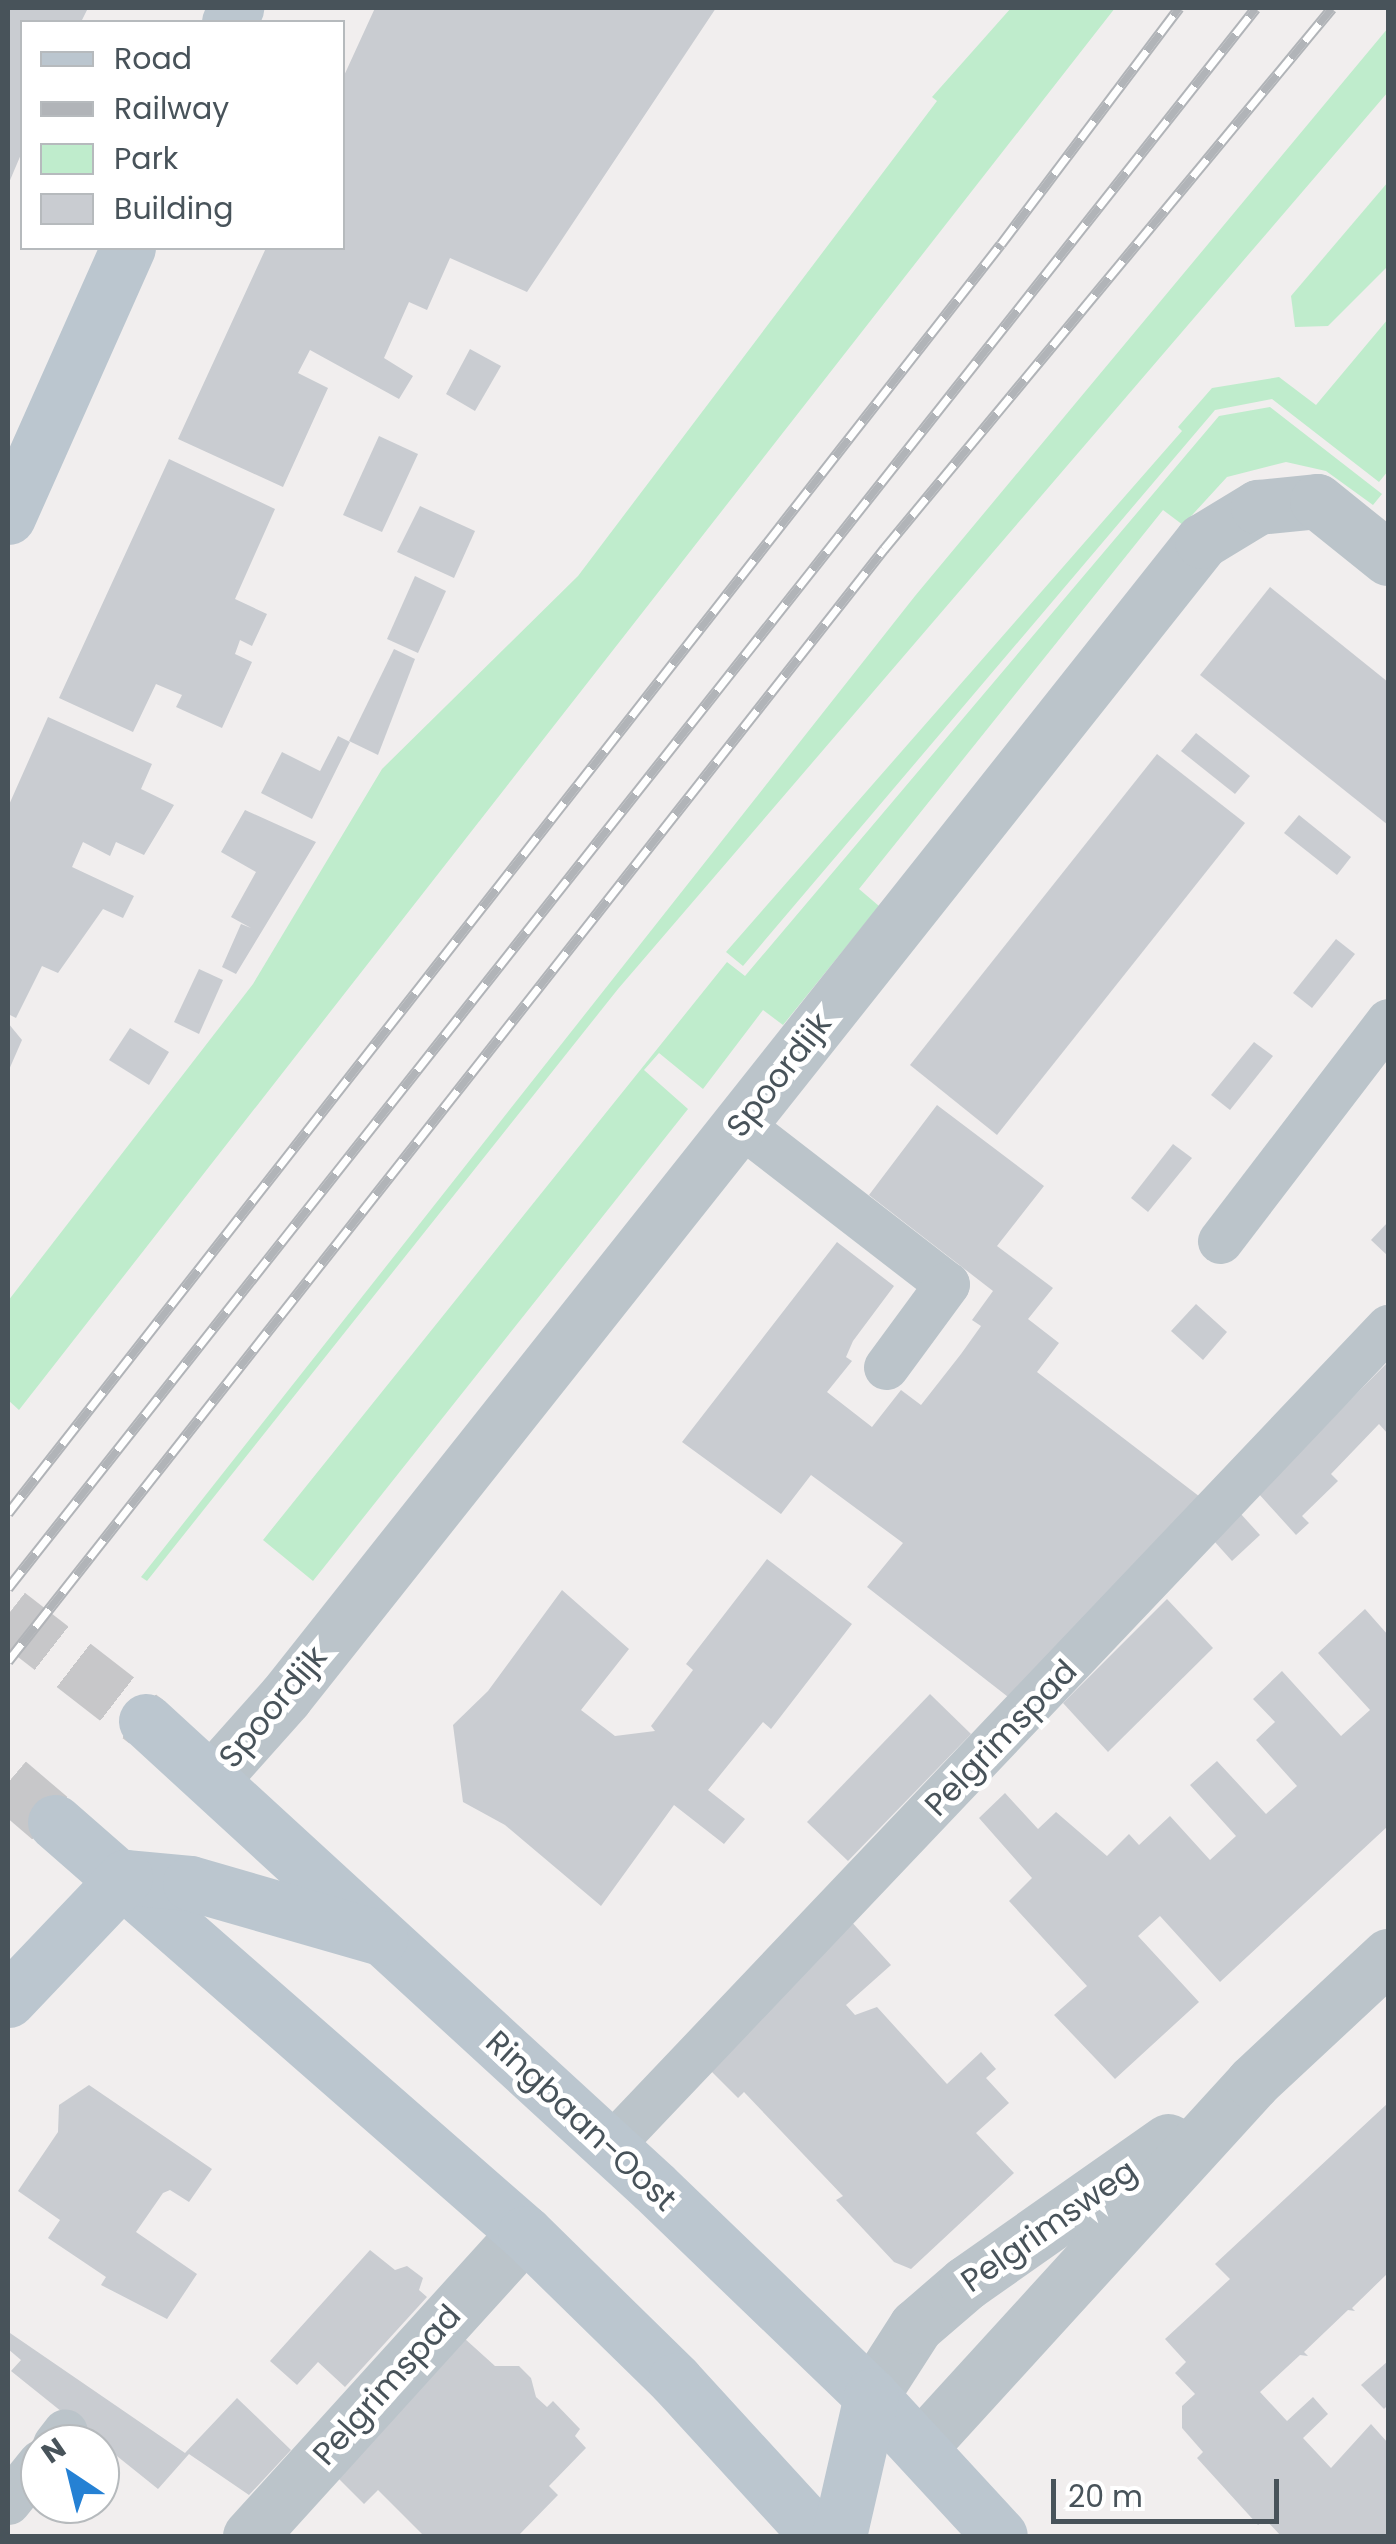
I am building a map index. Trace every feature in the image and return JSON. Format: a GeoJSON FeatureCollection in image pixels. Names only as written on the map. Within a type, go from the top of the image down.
{"type":"FeatureCollection","features":[{"type":"Feature","properties":{"kind":"main road"},"geometry":{"type":"LineString","coordinates":[[8,517],[127,250]]}},
{"type":"Feature","properties":{"kind":"main road","name":"Ringbaan-Oost"},"geometry":{"type":"LineString","coordinates":[[146,1721],[610,2146],[871,2396],[1000,2536]]}},
{"type":"Feature","properties":{"kind":"main road"},"geometry":{"type":"LineString","coordinates":[[55,1822],[125,1877],[526,2233],[675,2380],[818,2536]]}},
{"type":"Feature","properties":{"kind":"main road"},"geometry":{"type":"LineString","coordinates":[[125,1877],[190,1883],[388,1940]]}},
{"type":"Feature","properties":{"kind":"main road"},"geometry":{"type":"LineString","coordinates":[[8,2000],[125,1877]]}},
{"type":"Feature","properties":{"kind":"main road"},"geometry":{"type":"LineString","coordinates":[[839,2536],[871,2396]]}},
{"type":"Feature","properties":{"kind":"main road"},"geometry":{"type":"LineString","coordinates":[[849,2536],[920,2447]]}},
{"type":"Feature","properties":{"kind":"street","name":"Spoordijk"},"geometry":{"type":"LineString","coordinates":[[212,1779],[741,1125],[1202,541],[1258,507],[1317,501],[1382,538]]}},
{"type":"Feature","properties":{"kind":"street","name":"Pelgrimsweg"},"geometry":{"type":"LineString","coordinates":[[920,2447],[1253,2082],[1388,1956]]}},
{"type":"Feature","properties":{"kind":"street","name":"Pelgrimsweg"},"geometry":{"type":"LineString","coordinates":[[871,2396],[916,2326],[966,2282],[1253,2082]]}},
{"type":"Feature","properties":{"kind":"street","name":"Pelgrimspad"},"geometry":{"type":"LineString","coordinates":[[250,2536],[526,2233]]}},
{"type":"Feature","properties":{"kind":"lane"},"geometry":{"type":"LineString","coordinates":[[1220,1241],[1388,1021]]}},
{"type":"Feature","properties":{"kind":"lane"},"geometry":{"type":"LineString","coordinates":[[741,1125],[947,1284],[886,1367]]}},
{"type":"Feature","properties":{"kind":"lane","name":"Pelgrimspad"},"geometry":{"type":"LineString","coordinates":[[610,2146],[1327,1398],[1388,1327]]}},
{"type":"Feature","properties":{"kind":"green space"},"geometry":{"type":"Polygon","coordinates":[[[1011,8],[1115,8],[19,1410],[8,1400],[8,1301],[253,984],[382,769],[578,576],[937,101],[932,97],[1011,8]]]}},
{"type":"Feature","properties":{"kind":"green space"},"geometry":{"type":"Polygon","coordinates":[[[1388,28],[1388,92],[618,989],[147,1581],[141,1577],[915,596],[1388,28]]]}},
{"type":"Feature","properties":{"kind":"green space"},"geometry":{"type":"Polygon","coordinates":[[[1388,182],[1388,266],[1328,326],[1295,327],[1291,296],[1388,182]]]}},
{"type":"Feature","properties":{"kind":"green space"},"geometry":{"type":"Polygon","coordinates":[[[1388,319],[1388,471],[1379,482],[1272,399],[1215,410],[743,966],[726,952],[1182,431],[1178,427],[1212,388],[1279,377],[1316,405],[1388,319]]]}},
{"type":"Feature","properties":{"kind":"green space"},"geometry":{"type":"Polygon","coordinates":[[[1270,407],[1382,494],[1373,505],[1326,471],[1286,462],[1227,477],[1183,525],[1163,510],[859,889],[879,906],[783,1025],[763,1010],[703,1089],[659,1053],[644,1070],[688,1109],[313,1581],[263,1540],[727,962],[745,976],[1219,416],[1270,407]]]}},
{"type":"Feature","properties":{"kind":"building"},"geometry":{"type":"Polygon","coordinates":[[[8,8],[88,8],[82,20],[20,20],[20,157],[8,185],[8,8]]]}},
{"type":"Feature","properties":{"kind":"building"},"geometry":{"type":"Polygon","coordinates":[[[375,8],[716,8],[527,292],[450,258],[427,310],[409,302],[384,358],[413,376],[399,399],[310,350],[298,373],[328,388],[283,487],[178,439],[265,250],[345,250],[345,73],[375,8]]]}},
{"type":"Feature","properties":{"kind":"building"},"geometry":{"type":"Polygon","coordinates":[[[470,349],[501,366],[475,411],[446,394],[470,349]]]}},
{"type":"Feature","properties":{"kind":"building"},"geometry":{"type":"Polygon","coordinates":[[[379,436],[418,454],[382,532],[343,515],[379,436]]]}},
{"type":"Feature","properties":{"kind":"building"},"geometry":{"type":"Polygon","coordinates":[[[169,459],[275,509],[235,599],[267,614],[252,646],[240,640],[235,654],[252,662],[222,728],[176,707],[182,695],[156,684],[133,732],[59,698],[169,459]]]}},
{"type":"Feature","properties":{"kind":"building"},"geometry":{"type":"Polygon","coordinates":[[[420,506],[475,531],[454,578],[397,552],[420,506]]]}},
{"type":"Feature","properties":{"kind":"building"},"geometry":{"type":"Polygon","coordinates":[[[415,576],[446,591],[418,653],[387,639],[415,576]]]}},
{"type":"Feature","properties":{"kind":"building"},"geometry":{"type":"Polygon","coordinates":[[[1270,587],[1388,682],[1388,825],[1200,675],[1270,587]]]}},
{"type":"Feature","properties":{"kind":"building"},"geometry":{"type":"Polygon","coordinates":[[[394,649],[415,659],[378,755],[349,741],[394,649]]]}},
{"type":"Feature","properties":{"kind":"building"},"geometry":{"type":"Polygon","coordinates":[[[48,717],[152,764],[141,789],[174,805],[144,855],[116,842],[110,856],[83,842],[72,867],[134,896],[123,918],[103,909],[58,973],[42,966],[16,1018],[8,1014],[8,807],[48,717]]]}},
{"type":"Feature","properties":{"kind":"building"},"geometry":{"type":"Polygon","coordinates":[[[1196,733],[1250,776],[1235,794],[1181,751],[1196,733]]]}},
{"type":"Feature","properties":{"kind":"building"},"geometry":{"type":"Polygon","coordinates":[[[338,736],[350,742],[312,819],[261,793],[282,752],[320,771],[338,736]]]}},
{"type":"Feature","properties":{"kind":"building"},"geometry":{"type":"Polygon","coordinates":[[[1157,754],[1245,823],[997,1135],[910,1065],[1157,754]]]}},
{"type":"Feature","properties":{"kind":"building"},"geometry":{"type":"Polygon","coordinates":[[[245,810],[316,842],[236,974],[222,967],[241,924],[251,928],[231,917],[256,872],[221,852],[245,810]]]}},
{"type":"Feature","properties":{"kind":"building"},"geometry":{"type":"Polygon","coordinates":[[[1299,815],[1351,857],[1337,875],[1284,833],[1299,815]]]}},
{"type":"Feature","properties":{"kind":"building"},"geometry":{"type":"Polygon","coordinates":[[[1336,939],[1355,954],[1312,1008],[1293,993],[1336,939]]]}},
{"type":"Feature","properties":{"kind":"building"},"geometry":{"type":"Polygon","coordinates":[[[199,969],[223,980],[199,1034],[174,1022],[199,969]]]}},
{"type":"Feature","properties":{"kind":"building"},"geometry":{"type":"Polygon","coordinates":[[[8,1023],[22,1040],[8,1072],[8,1023]]]}},
{"type":"Feature","properties":{"kind":"building"},"geometry":{"type":"Polygon","coordinates":[[[130,1028],[169,1052],[149,1085],[109,1060],[130,1028]]]}},
{"type":"Feature","properties":{"kind":"building"},"geometry":{"type":"Polygon","coordinates":[[[1254,1042],[1273,1056],[1230,1110],[1211,1095],[1254,1042]]]}},
{"type":"Feature","properties":{"kind":"building"},"geometry":{"type":"Polygon","coordinates":[[[937,1105],[1044,1186],[997,1246],[1053,1288],[1028,1319],[1059,1343],[1037,1372],[1204,1500],[1012,1700],[867,1587],[903,1543],[811,1475],[781,1514],[682,1442],[837,1242],[894,1286],[853,1341],[846,1357],[852,1361],[827,1392],[872,1427],[901,1390],[921,1405],[961,1354],[981,1326],[972,1320],[993,1291],[869,1195],[937,1105]]]}},
{"type":"Feature","properties":{"kind":"building"},"geometry":{"type":"Polygon","coordinates":[[[1173,1144],[1192,1158],[1148,1212],[1131,1198],[1173,1144]]]}},
{"type":"Feature","properties":{"kind":"building"},"geometry":{"type":"Polygon","coordinates":[[[1388,1222],[1388,1256],[1371,1240],[1388,1222]]]}},
{"type":"Feature","properties":{"kind":"building"},"geometry":{"type":"Polygon","coordinates":[[[1196,1304],[1227,1332],[1203,1360],[1171,1331],[1196,1304]]]}},
{"type":"Feature","properties":{"kind":"building"},"geometry":{"type":"Polygon","coordinates":[[[1388,1362],[1388,1434],[1379,1424],[1331,1474],[1338,1481],[1302,1516],[1309,1523],[1296,1535],[1258,1493],[1388,1362]]]}},
{"type":"Feature","properties":{"kind":"building"},"geometry":{"type":"Polygon","coordinates":[[[1240,1513],[1260,1535],[1232,1561],[1214,1541],[1240,1513]]]}},
{"type":"Feature","properties":{"kind":"building"},"geometry":{"type":"Polygon","coordinates":[[[767,1559],[852,1624],[771,1729],[763,1722],[708,1790],[745,1819],[724,1844],[674,1805],[601,1906],[505,1825],[463,1802],[453,1725],[488,1691],[562,1590],[629,1649],[581,1710],[615,1736],[655,1731],[651,1726],[693,1670],[686,1664],[767,1559]]]}},
{"type":"Feature","properties":{"kind":"building"},"geometry":{"type":"Polygon","coordinates":[[[1167,1599],[1213,1648],[1108,1752],[1063,1703],[1167,1599]]]}},
{"type":"Feature","properties":{"kind":"building"},"geometry":{"type":"Polygon","coordinates":[[[1365,1609],[1388,1635],[1388,1826],[1220,1982],[1160,1916],[1138,1936],[1199,2002],[1115,2079],[1054,2015],[1087,1986],[1009,1901],[1032,1878],[979,1818],[1005,1793],[1038,1829],[1056,1812],[1107,1856],[1129,1834],[1139,1845],[1170,1816],[1210,1860],[1236,1836],[1190,1785],[1217,1761],[1266,1814],[1297,1786],[1256,1740],[1275,1722],[1253,1699],[1282,1671],[1341,1736],[1370,1710],[1318,1653],[1365,1609]]]}},
{"type":"Feature","properties":{"kind":"building"},"geometry":{"type":"Polygon","coordinates":[[[930,1694],[971,1734],[848,1861],[807,1822],[930,1694]]]}},
{"type":"Feature","properties":{"kind":"building"},"geometry":{"type":"Polygon","coordinates":[[[849,1919],[891,1965],[846,2005],[855,2015],[877,2007],[947,2084],[981,2052],[996,2069],[986,2078],[1009,2103],[976,2133],[1014,2173],[911,2269],[894,2262],[836,2200],[843,2196],[744,2092],[738,2098],[707,2067],[849,1919]]]}},
{"type":"Feature","properties":{"kind":"building"},"geometry":{"type":"Polygon","coordinates":[[[89,2085],[212,2169],[189,2202],[170,2190],[163,2193],[136,2232],[197,2274],[167,2319],[101,2285],[106,2277],[48,2238],[60,2220],[18,2191],[58,2132],[59,2105],[89,2085]]]}},
{"type":"Feature","properties":{"kind":"building"},"geometry":{"type":"Polygon","coordinates":[[[1388,2103],[1388,2273],[1352,2308],[1355,2311],[1348,2310],[1304,2352],[1308,2356],[1300,2355],[1260,2392],[1287,2421],[1313,2397],[1328,2414],[1303,2438],[1331,2468],[1371,2424],[1388,2443],[1388,2536],[1281,2536],[1265,2519],[1258,2525],[1197,2458],[1203,2452],[1182,2428],[1182,2406],[1195,2394],[1175,2373],[1186,2362],[1165,2339],[1230,2279],[1215,2264],[1388,2103]]]}},
{"type":"Feature","properties":{"kind":"building"},"geometry":{"type":"Polygon","coordinates":[[[370,2250],[395,2270],[407,2266],[423,2278],[419,2290],[427,2297],[345,2387],[318,2362],[297,2385],[270,2361],[370,2250]]]}},
{"type":"Feature","properties":{"kind":"building"},"geometry":{"type":"Polygon","coordinates":[[[10,2333],[185,2453],[237,2398],[291,2450],[249,2495],[189,2454],[158,2489],[120,2458],[120,2424],[77,2424],[11,2371],[21,2360],[8,2349],[10,2333]]]}},
{"type":"Feature","properties":{"kind":"building"},"geometry":{"type":"Polygon","coordinates":[[[464,2338],[495,2366],[519,2366],[531,2378],[536,2397],[547,2407],[553,2401],[580,2429],[575,2436],[586,2448],[549,2486],[558,2495],[518,2536],[424,2536],[378,2490],[364,2504],[334,2474],[464,2338]]]}},
{"type":"Feature","properties":{"kind":"building"},"geometry":{"type":"Polygon","coordinates":[[[1388,2361],[1388,2405],[1384,2409],[1361,2385],[1388,2361]]]}},
{"type":"Feature","properties":{"kind":"tunnel"},"geometry":{"type":"LineString","coordinates":[[8,1614],[146,1721]]}},
{"type":"Feature","properties":{"kind":"tunnel"},"geometry":{"type":"LineString","coordinates":[[8,1782],[55,1822]]}},
{"type":"Feature","properties":{"kind":"railway"},"geometry":{"type":"LineString","coordinates":[[8,1513],[1001,244],[1179,8]]}},
{"type":"Feature","properties":{"kind":"railway"},"geometry":{"type":"LineString","coordinates":[[8,1588],[1256,8]]}},
{"type":"Feature","properties":{"kind":"railway"},"geometry":{"type":"LineString","coordinates":[[8,1661],[884,549],[1332,8]]}}]}
